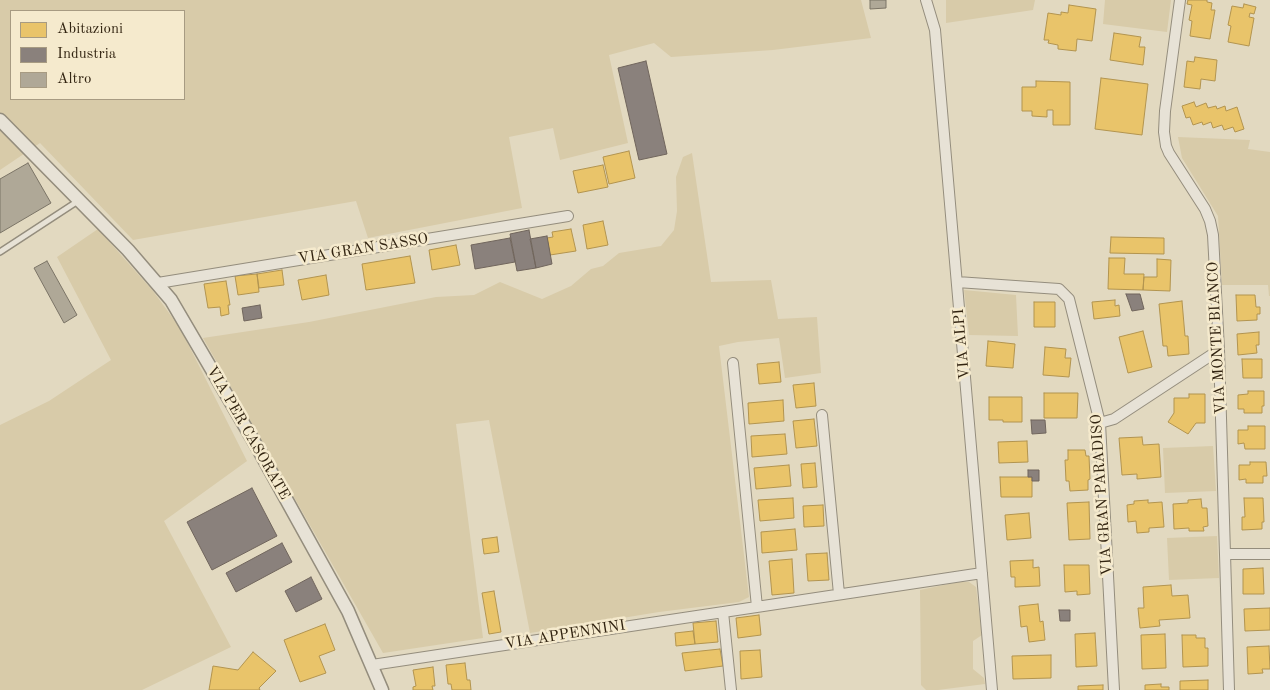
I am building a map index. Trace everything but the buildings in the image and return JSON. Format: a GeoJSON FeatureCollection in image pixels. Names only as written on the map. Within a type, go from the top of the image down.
{"type":"FeatureCollection","features":[{"type":"Feature","properties":{"kind":"street","name":"VIA ALPI"},"geometry":{"type":"LineString","coordinates":[[926,0],[935,30],[992,690]]}},
{"type":"Feature","properties":{"kind":"street","name":"VIA MONTE BIANCO"},"geometry":{"type":"LineString","coordinates":[[1180,0],[1165,111],[1165,140],[1169,153],[1205,209],[1213,235],[1219,350],[1229,690]]}},
{"type":"Feature","properties":{"kind":"street","name":"VIA PER CASORATE"},"geometry":{"type":"LineString","coordinates":[[0,120],[128,250],[158,283],[170,300],[264,460],[348,611],[382,690]]}},
{"type":"Feature","properties":{"kind":"street","name":"VIA GRAN SASSO"},"geometry":{"type":"LineString","coordinates":[[158,283],[568,216]]}},
{"type":"Feature","properties":{"kind":"street","name":"VIA GRAN PARADISO"},"geometry":{"type":"LineString","coordinates":[[957,282],[1059,289],[1068,299],[1100,423],[1114,690]]}},
{"type":"Feature","properties":{"kind":"street"},"geometry":{"type":"LineString","coordinates":[[1100,423],[1114,419],[1219,350]]}},
{"type":"Feature","properties":{"kind":"street"},"geometry":{"type":"LineString","coordinates":[[734,362],[757,607]]}},
{"type":"Feature","properties":{"kind":"street"},"geometry":{"type":"LineString","coordinates":[[822,415],[839,594]]}},
{"type":"Feature","properties":{"kind":"street"},"geometry":{"type":"LineString","coordinates":[[1226,554],[1270,554]]}},
{"type":"Feature","properties":{"kind":"street","name":"VIA APPENNINI"},"geometry":{"type":"LineString","coordinates":[[372,665],[982,573]]}},
{"type":"Feature","properties":{"kind":"street"},"geometry":{"type":"LineString","coordinates":[[723,612],[732,690]]}},
{"type":"Feature","properties":{"kind":"lane"},"geometry":{"type":"LineString","coordinates":[[0,252],[79,200]]}},
{"type":"Feature","properties":{"kind":"shaded area"},"geometry":{"type":"Polygon","coordinates":[[[0,0],[861,0],[871,38],[773,50],[671,57],[654,43],[609,55],[628,143],[560,160],[553,128],[509,137],[522,208],[368,238],[356,201],[133,240],[40,143],[0,170],[0,0]]]}},
{"type":"Feature","properties":{"kind":"shaded area"},"geometry":{"type":"Polygon","coordinates":[[[946,0],[1035,0],[1033,10],[946,23],[946,0]]]}},
{"type":"Feature","properties":{"kind":"shaded area"},"geometry":{"type":"Polygon","coordinates":[[[1105,0],[1171,0],[1167,32],[1103,24],[1105,0]]]}},
{"type":"Feature","properties":{"kind":"shaded area"},"geometry":{"type":"Polygon","coordinates":[[[1178,137],[1250,140],[1248,149],[1270,152],[1270,296],[1268,285],[1222,285],[1218,216],[1182,158],[1178,137]]]}},
{"type":"Feature","properties":{"kind":"shaded area"},"geometry":{"type":"Polygon","coordinates":[[[692,153],[711,282],[771,280],[778,319],[817,317],[821,373],[785,378],[779,338],[719,346],[749,597],[739,602],[659,612],[530,633],[489,420],[456,424],[483,638],[383,653],[203,338],[309,322],[436,297],[474,295],[500,282],[542,299],[571,286],[591,269],[603,266],[619,253],[661,246],[674,230],[677,211],[676,177],[683,157],[692,153]]]}},
{"type":"Feature","properties":{"kind":"shaded area"},"geometry":{"type":"Polygon","coordinates":[[[98,229],[153,291],[180,328],[247,461],[164,521],[231,647],[142,690],[0,690],[0,425],[49,401],[111,360],[57,257],[98,229]]]}},
{"type":"Feature","properties":{"kind":"shaded area"},"geometry":{"type":"Polygon","coordinates":[[[964,290],[1016,295],[1018,336],[969,335],[964,290]]]}},
{"type":"Feature","properties":{"kind":"shaded area"},"geometry":{"type":"Polygon","coordinates":[[[1213,446],[1216,491],[1165,493],[1163,448],[1213,446]]]}},
{"type":"Feature","properties":{"kind":"shaded area"},"geometry":{"type":"Polygon","coordinates":[[[1217,536],[1219,578],[1169,580],[1167,538],[1217,536]]]}},
{"type":"Feature","properties":{"kind":"shaded area"},"geometry":{"type":"Polygon","coordinates":[[[958,582],[969,582],[976,587],[982,635],[973,641],[973,669],[984,678],[985,684],[926,690],[921,685],[920,590],[958,582]]]}}]}
